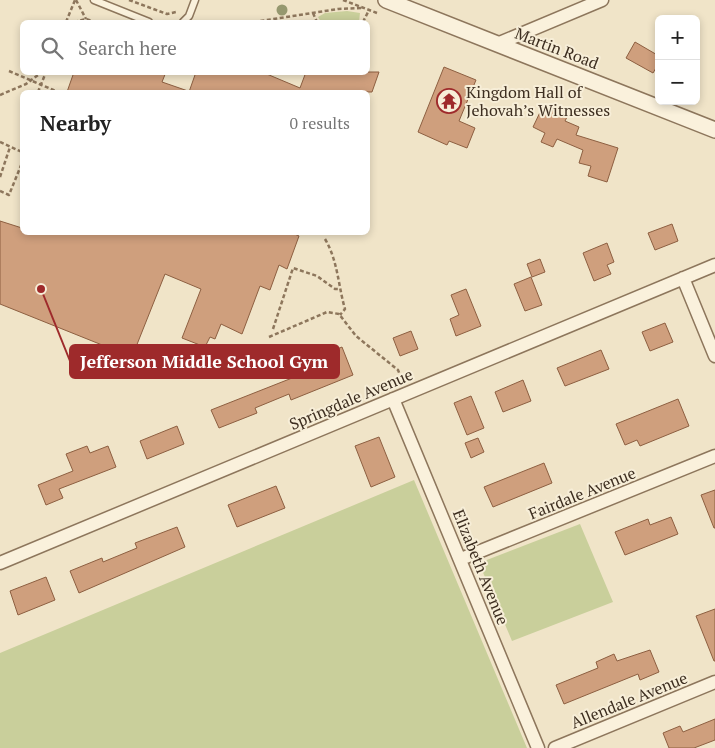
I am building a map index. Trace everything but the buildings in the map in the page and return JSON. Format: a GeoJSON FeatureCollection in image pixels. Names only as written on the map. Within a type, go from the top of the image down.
{"type":"FeatureCollection","features":[{"type":"Feature","properties":{"kind":"street","name":"Martin Road"},"geometry":{"type":"LineString","coordinates":[[386,0],[715,130]]}},
{"type":"Feature","properties":{"kind":"street"},"geometry":{"type":"LineString","coordinates":[[497,44],[602,0]]}},
{"type":"Feature","properties":{"kind":"street","name":"Springdale Avenue"},"geometry":{"type":"LineString","coordinates":[[0,563],[715,265]]}},
{"type":"Feature","properties":{"kind":"street"},"geometry":{"type":"LineString","coordinates":[[684,278],[715,356]]}},
{"type":"Feature","properties":{"kind":"street","name":"Elizabeth Avenue"},"geometry":{"type":"LineString","coordinates":[[394,399],[538,748]]}},
{"type":"Feature","properties":{"kind":"street","name":"Fairdale Avenue"},"geometry":{"type":"LineString","coordinates":[[461,559],[715,456]]}},
{"type":"Feature","properties":{"kind":"street","name":"Allendale Avenue"},"geometry":{"type":"LineString","coordinates":[[555,748],[715,682]]}},
{"type":"Feature","properties":{"kind":"lane"},"geometry":{"type":"LineString","coordinates":[[94,0],[144,20]]}},
{"type":"Feature","properties":{"kind":"lane"},"geometry":{"type":"LineString","coordinates":[[185,20],[189,16],[195,0]]}},
{"type":"Feature","properties":{"kind":"path"},"geometry":{"type":"LineString","coordinates":[[76,0],[86,19]]}},
{"type":"Feature","properties":{"kind":"path"},"geometry":{"type":"LineString","coordinates":[[67,20],[76,0]]}},
{"type":"Feature","properties":{"kind":"path"},"geometry":{"type":"LineString","coordinates":[[129,0],[167,14],[179,10]]}},
{"type":"Feature","properties":{"kind":"path"},"geometry":{"type":"LineString","coordinates":[[343,0],[383,16]]}},
{"type":"Feature","properties":{"kind":"path"},"geometry":{"type":"LineString","coordinates":[[267,20],[364,8]]}},
{"type":"Feature","properties":{"kind":"path"},"geometry":{"type":"LineString","coordinates":[[364,20],[369,10]]}},
{"type":"Feature","properties":{"kind":"path"},"geometry":{"type":"LineString","coordinates":[[314,13],[316,20]]}},
{"type":"Feature","properties":{"kind":"path"},"geometry":{"type":"LineString","coordinates":[[82,20],[89,20]]}},
{"type":"Feature","properties":{"kind":"path"},"geometry":{"type":"LineString","coordinates":[[9,71],[53,90]]}},
{"type":"Feature","properties":{"kind":"path"},"geometry":{"type":"LineString","coordinates":[[0,95],[38,75]]}},
{"type":"Feature","properties":{"kind":"path"},"geometry":{"type":"LineString","coordinates":[[39,90],[45,75]]}},
{"type":"Feature","properties":{"kind":"path"},"geometry":{"type":"LineString","coordinates":[[0,142],[20,151]]}},
{"type":"Feature","properties":{"kind":"path"},"geometry":{"type":"LineString","coordinates":[[0,177],[10,147]]}},
{"type":"Feature","properties":{"kind":"path"},"geometry":{"type":"LineString","coordinates":[[0,191],[9,196],[20,168]]}},
{"type":"Feature","properties":{"kind":"path"},"geometry":{"type":"LineString","coordinates":[[326,239],[334,255],[339,289],[345,309],[340,315]]}},
{"type":"Feature","properties":{"kind":"path"},"geometry":{"type":"LineString","coordinates":[[273,329],[294,268],[317,276],[339,289]]}},
{"type":"Feature","properties":{"kind":"path"},"geometry":{"type":"LineString","coordinates":[[269,337],[327,312],[340,315],[356,336],[398,370],[407,393]]}},
{"type":"Feature","properties":{"kind":"green space"},"geometry":{"type":"Polygon","coordinates":[[[347,11],[360,13],[359,20],[320,20],[318,17],[325,13],[347,11]]]}},
{"type":"Feature","properties":{"kind":"green space"},"geometry":{"type":"Polygon","coordinates":[[[414,480],[527,748],[0,748],[0,653],[414,480]]]}},
{"type":"Feature","properties":{"kind":"green space"},"geometry":{"type":"Polygon","coordinates":[[[580,524],[613,602],[512,641],[479,563],[580,524]]]}},
{"type":"Feature","properties":{"kind":"place","name":"Kingdom Hall of Jehovah’s Witnesses"},"geometry":{"type":"Point","coordinates":[449,101]}},
{"type":"Feature","properties":{"kind":"place","name":"Jefferson Middle School Gym"},"geometry":{"type":"Point","coordinates":[41,289]}}]}
